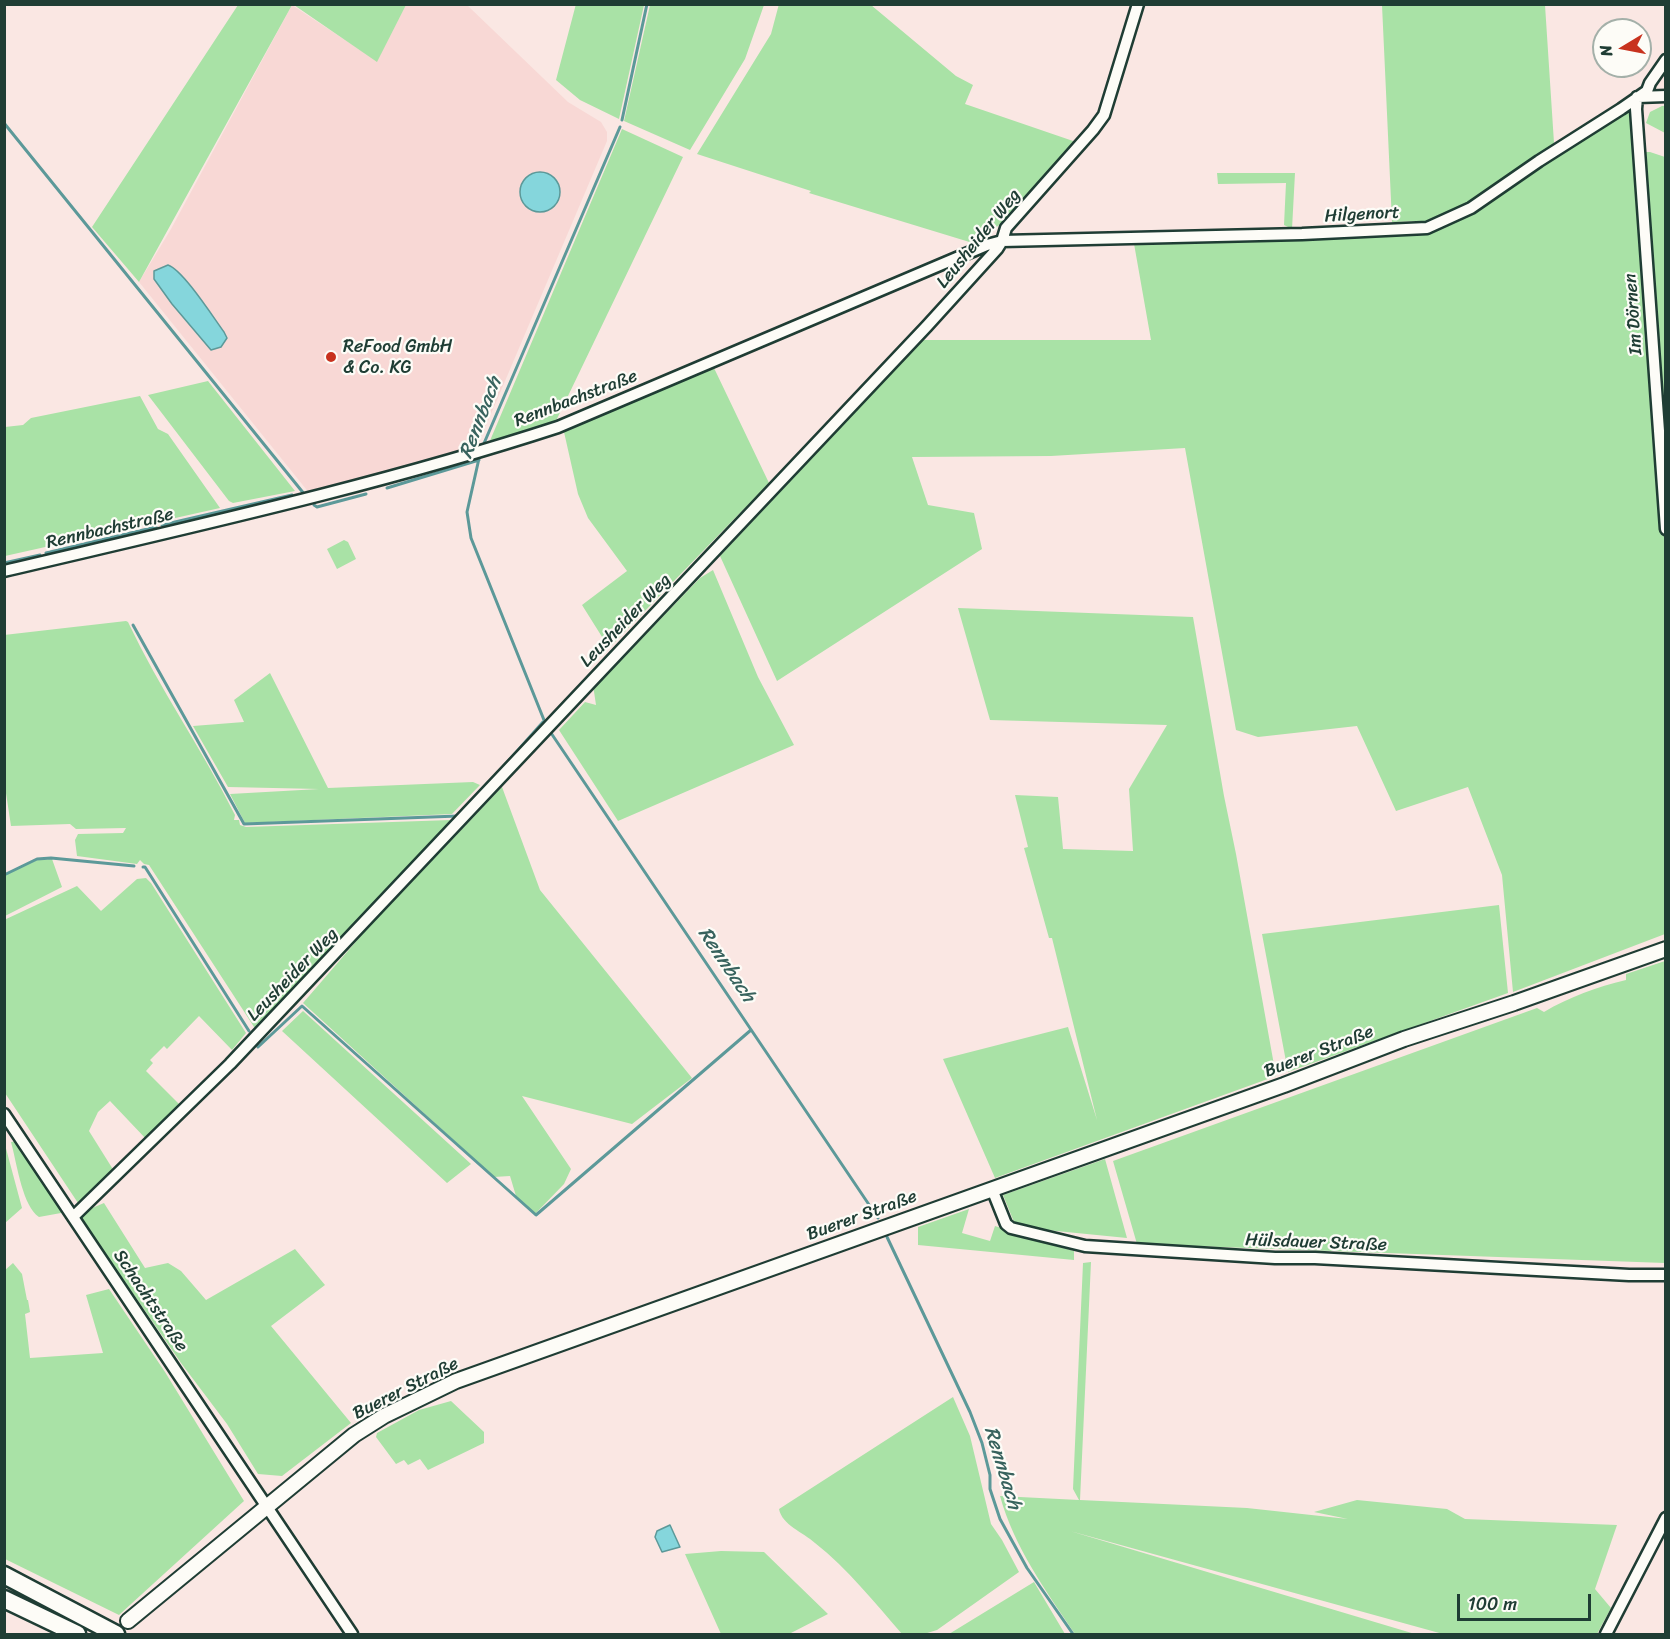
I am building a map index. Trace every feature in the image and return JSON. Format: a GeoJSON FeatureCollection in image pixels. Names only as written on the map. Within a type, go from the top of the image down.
{"type":"FeatureCollection","features":[{"type":"Feature","properties":{"kind":"highway"},"geometry":{"type":"LineString","coordinates":[[4,1575],[116,1635]]}},
{"type":"Feature","properties":{"kind":"highway"},"geometry":{"type":"LineString","coordinates":[[4,1599],[77,1635]]}},
{"type":"Feature","properties":{"kind":"main road","name":"Buerer Straße"},"geometry":{"type":"LineString","coordinates":[[128,1622],[354,1435],[384,1416],[456,1381],[1284,1085],[1404,1039],[1514,1003],[1665,949]]}},
{"type":"Feature","properties":{"kind":"street","name":"Leusheider Weg"},"geometry":{"type":"LineString","coordinates":[[73,1217],[230,1064],[356,933],[486,791],[927,326],[1002,241],[1006,228],[1104,115],[1138,4]]}},
{"type":"Feature","properties":{"kind":"street","name":"Hilgenort"},"geometry":{"type":"LineString","coordinates":[[1002,241],[1302,234],[1427,228],[1471,208],[1647,91],[1665,60]]}},
{"type":"Feature","properties":{"kind":"street"},"geometry":{"type":"LineString","coordinates":[[1638,97],[1665,96]]}},
{"type":"Feature","properties":{"kind":"street","name":"Im Dörnen"},"geometry":{"type":"LineString","coordinates":[[1638,97],[1636,121],[1665,530]]}},
{"type":"Feature","properties":{"kind":"street","name":"Rennbachstraße"},"geometry":{"type":"LineString","coordinates":[[4,571],[361,485],[535,435],[987,245],[1002,241]]}},
{"type":"Feature","properties":{"kind":"street","name":"Schachtstraße"},"geometry":{"type":"LineString","coordinates":[[4,1114],[9,1129],[73,1217],[352,1635]]}},
{"type":"Feature","properties":{"kind":"street","name":"Hülsdauer Straße"},"geometry":{"type":"LineString","coordinates":[[992,1189],[1006,1224],[1011,1228],[1085,1246],[1275,1258],[1665,1275]]}},
{"type":"Feature","properties":{"kind":"street"},"geometry":{"type":"LineString","coordinates":[[1606,1635],[1665,1518]]}},
{"type":"Feature","properties":{"kind":"shaded area"},"geometry":{"type":"Polygon","coordinates":[[[292,5],[377,61],[406,5],[467,5],[568,102],[601,122],[607,132],[607,141],[477,447],[310,494],[139,282],[171,229],[292,5]]]}},
{"type":"Feature","properties":{"kind":"green space"},"geometry":{"type":"Polygon","coordinates":[[[576,4],[644,5],[619,119],[580,100],[556,80],[576,4]]]}},
{"type":"Feature","properties":{"kind":"green space"},"geometry":{"type":"Polygon","coordinates":[[[779,4],[871,5],[956,76],[973,85],[965,104],[1076,142],[1004,221],[976,244],[809,193],[811,191],[697,154],[771,34],[779,4]]]}},
{"type":"Feature","properties":{"kind":"green space"},"geometry":{"type":"Polygon","coordinates":[[[238,5],[292,5],[139,282],[92,227],[238,5]]]}},
{"type":"Feature","properties":{"kind":"green space"},"geometry":{"type":"Polygon","coordinates":[[[294,5],[406,5],[377,62],[294,5]]]}},
{"type":"Feature","properties":{"kind":"green space"},"geometry":{"type":"Polygon","coordinates":[[[650,5],[764,5],[745,59],[690,150],[624,121],[650,5]]]}},
{"type":"Feature","properties":{"kind":"green space"},"geometry":{"type":"Polygon","coordinates":[[[1382,5],[1545,5],[1554,143],[1539,158],[1449,217],[1427,221],[1392,222],[1382,5]]]}},
{"type":"Feature","properties":{"kind":"green space"},"geometry":{"type":"Polygon","coordinates":[[[1637,97],[1639,152],[1650,152],[1665,157],[1665,934],[1513,992],[1502,875],[1468,787],[1396,811],[1357,726],[1258,737],[1236,730],[1185,448],[1051,456],[912,457],[928,505],[974,513],[982,549],[777,681],[720,556],[923,340],[1151,340],[1133,238],[1427,228],[1449,220],[1637,97]]]}},
{"type":"Feature","properties":{"kind":"green space"},"geometry":{"type":"Polygon","coordinates":[[[1665,106],[1665,133],[1646,123],[1650,112],[1665,106]]]}},
{"type":"Feature","properties":{"kind":"green space"},"geometry":{"type":"Polygon","coordinates":[[[622,129],[683,157],[555,423],[489,443],[622,129]]]}},
{"type":"Feature","properties":{"kind":"green space"},"geometry":{"type":"Polygon","coordinates":[[[1217,173],[1295,173],[1292,229],[1284,225],[1286,183],[1218,184],[1217,173]]]}},
{"type":"Feature","properties":{"kind":"green space"},"geometry":{"type":"Polygon","coordinates":[[[714,368],[769,483],[609,648],[582,605],[627,571],[588,518],[578,494],[564,432],[714,368]]]}},
{"type":"Feature","properties":{"kind":"green space"},"geometry":{"type":"Polygon","coordinates":[[[208,381],[295,491],[233,503],[229,501],[148,395],[208,381]]]}},
{"type":"Feature","properties":{"kind":"green space"},"geometry":{"type":"Polygon","coordinates":[[[140,396],[158,429],[168,434],[220,508],[5,556],[5,427],[23,425],[31,418],[140,396]]]}},
{"type":"Feature","properties":{"kind":"green space"},"geometry":{"type":"Polygon","coordinates":[[[344,540],[348,542],[356,559],[337,569],[327,549],[344,540]]]}},
{"type":"Feature","properties":{"kind":"green space"},"geometry":{"type":"Polygon","coordinates":[[[713,570],[758,677],[794,745],[618,821],[559,730],[585,702],[596,705],[593,685],[628,653],[700,578],[713,570]]]}},
{"type":"Feature","properties":{"kind":"green space"},"geometry":{"type":"Polygon","coordinates":[[[958,608],[1193,617],[1276,1076],[995,1178],[943,1059],[1068,1027],[1097,1120],[1052,938],[1049,938],[1024,848],[1028,847],[1015,795],[1058,797],[1063,849],[1133,851],[1129,789],[1167,725],[990,720],[958,608]]]}},
{"type":"Feature","properties":{"kind":"green space"},"geometry":{"type":"Polygon","coordinates":[[[126,621],[222,790],[235,815],[234,820],[239,820],[240,825],[246,827],[451,820],[256,1030],[149,865],[140,860],[137,864],[77,856],[75,840],[78,834],[123,833],[126,828],[76,829],[70,824],[11,826],[4,780],[4,635],[126,621]]]}},
{"type":"Feature","properties":{"kind":"green space"},"geometry":{"type":"Polygon","coordinates":[[[270,673],[328,788],[473,782],[480,785],[452,814],[245,823],[230,794],[319,789],[228,787],[193,726],[244,722],[234,700],[270,673]]]}},
{"type":"Feature","properties":{"kind":"green space"},"geometry":{"type":"Polygon","coordinates":[[[502,787],[540,890],[692,1078],[632,1124],[522,1096],[571,1169],[564,1184],[535,1214],[516,1196],[510,1176],[494,1177],[303,1003],[366,930],[502,787]]]}},
{"type":"Feature","properties":{"kind":"green space"},"geometry":{"type":"Polygon","coordinates":[[[52,859],[62,887],[5,916],[5,874],[37,860],[52,859]]]}},
{"type":"Feature","properties":{"kind":"green space"},"geometry":{"type":"Polygon","coordinates":[[[146,878],[246,1033],[232,1050],[199,1016],[167,1049],[164,1046],[150,1060],[153,1063],[146,1071],[181,1106],[147,1140],[110,1101],[98,1112],[89,1131],[114,1171],[78,1203],[5,1093],[4,920],[77,886],[101,911],[137,879],[146,878]]]}},
{"type":"Feature","properties":{"kind":"green space"},"geometry":{"type":"Polygon","coordinates":[[[1499,905],[1508,993],[1288,1072],[1262,934],[1499,905]]]}},
{"type":"Feature","properties":{"kind":"green space"},"geometry":{"type":"Polygon","coordinates":[[[1665,961],[1665,1263],[1137,1244],[1113,1161],[1537,1008],[1544,1012],[1583,993],[1626,980],[1626,974],[1665,961]]]}},
{"type":"Feature","properties":{"kind":"green space"},"geometry":{"type":"Polygon","coordinates":[[[303,1011],[471,1164],[447,1183],[282,1031],[303,1011]]]}},
{"type":"Feature","properties":{"kind":"green space"},"geometry":{"type":"Polygon","coordinates":[[[4,1141],[22,1208],[5,1223],[4,1223],[4,1141]]]}},
{"type":"Feature","properties":{"kind":"green space"},"geometry":{"type":"Polygon","coordinates":[[[17,1141],[62,1209],[61,1213],[39,1217],[33,1212],[21,1185],[11,1142],[17,1141]]]}},
{"type":"Feature","properties":{"kind":"green space"},"geometry":{"type":"Polygon","coordinates":[[[1105,1159],[1127,1238],[1016,1227],[1003,1195],[1105,1159]]]}},
{"type":"Feature","properties":{"kind":"green space"},"geometry":{"type":"Polygon","coordinates":[[[104,1203],[145,1268],[168,1263],[181,1271],[206,1300],[295,1249],[325,1285],[271,1326],[351,1423],[282,1476],[258,1474],[227,1424],[181,1363],[78,1214],[104,1203]]]}},
{"type":"Feature","properties":{"kind":"green space"},"geometry":{"type":"Polygon","coordinates":[[[969,1209],[962,1233],[990,1241],[995,1226],[1074,1251],[1074,1260],[918,1245],[918,1227],[969,1209]]]}},
{"type":"Feature","properties":{"kind":"green space"},"geometry":{"type":"Polygon","coordinates":[[[1091,1262],[1080,1500],[1247,1508],[1348,1519],[1314,1512],[1357,1500],[1447,1509],[1465,1519],[1617,1525],[1595,1589],[1611,1608],[1597,1634],[1443,1634],[1070,1531],[1415,1634],[1075,1634],[1022,1551],[1000,1496],[1079,1500],[1073,1489],[1083,1263],[1091,1262]]]}},
{"type":"Feature","properties":{"kind":"green space"},"geometry":{"type":"Polygon","coordinates":[[[13,1263],[22,1274],[28,1300],[30,1312],[25,1314],[30,1358],[103,1353],[86,1295],[109,1289],[165,1372],[244,1501],[119,1615],[5,1559],[4,1271],[13,1263]]]}},
{"type":"Feature","properties":{"kind":"green space"},"geometry":{"type":"Polygon","coordinates":[[[953,1397],[970,1436],[991,1524],[1019,1572],[937,1630],[924,1634],[902,1634],[850,1575],[815,1543],[784,1520],[779,1509],[953,1397]]]}},
{"type":"Feature","properties":{"kind":"green space"},"geometry":{"type":"Polygon","coordinates":[[[451,1401],[484,1432],[484,1443],[428,1470],[420,1459],[408,1465],[404,1460],[396,1464],[376,1437],[377,1433],[419,1410],[451,1401]]]}},
{"type":"Feature","properties":{"kind":"green space"},"geometry":{"type":"Polygon","coordinates":[[[721,1551],[764,1552],[828,1614],[789,1634],[721,1634],[685,1554],[721,1551]]]}},
{"type":"Feature","properties":{"kind":"green space"},"geometry":{"type":"Polygon","coordinates":[[[1034,1582],[1065,1634],[949,1634],[1034,1582]]]}},
{"type":"Feature","properties":{"kind":"water"},"geometry":{"type":"Polygon","coordinates":[[[540,172],[548,173],[554,178],[559,184],[559,200],[554,206],[548,211],[540,212],[532,211],[526,206],[521,200],[520,192],[521,184],[526,178],[532,173],[540,172]]]}},
{"type":"Feature","properties":{"kind":"water"},"geometry":{"type":"Polygon","coordinates":[[[168,265],[182,275],[224,332],[227,338],[221,347],[211,350],[154,279],[154,271],[168,265]]]}},
{"type":"Feature","properties":{"kind":"water"},"geometry":{"type":"Polygon","coordinates":[[[670,1525],[680,1547],[662,1552],[655,1537],[657,1531],[670,1525]]]}},
{"type":"Feature","properties":{"kind":"waterway"},"geometry":{"type":"LineString","coordinates":[[622,120],[647,4]]}},
{"type":"Feature","properties":{"kind":"waterway"},"geometry":{"type":"LineString","coordinates":[[4,123],[305,495]]}},
{"type":"Feature","properties":{"kind":"waterway","name":"Rennbach"},"geometry":{"type":"LineString","coordinates":[[482,448],[620,127]]}},
{"type":"Feature","properties":{"kind":"waterway","name":"Rennbach"},"geometry":{"type":"LineString","coordinates":[[480,454],[467,512],[471,538],[546,725]]}},
{"type":"Feature","properties":{"kind":"waterway"},"geometry":{"type":"LineString","coordinates":[[387,488],[479,460]]}},
{"type":"Feature","properties":{"kind":"waterway"},"geometry":{"type":"LineString","coordinates":[[314,505],[317,507],[366,494]]}},
{"type":"Feature","properties":{"kind":"waterway"},"geometry":{"type":"LineString","coordinates":[[162,525],[292,495]]}},
{"type":"Feature","properties":{"kind":"waterway"},"geometry":{"type":"LineString","coordinates":[[46,553],[156,527]]}},
{"type":"Feature","properties":{"kind":"waterway"},"geometry":{"type":"LineString","coordinates":[[4,563],[40,555]]}},
{"type":"Feature","properties":{"kind":"waterway"},"geometry":{"type":"LineString","coordinates":[[133,625],[244,824],[458,816]]}},
{"type":"Feature","properties":{"kind":"waterway"},"geometry":{"type":"LineString","coordinates":[[494,777],[543,722]]}},
{"type":"Feature","properties":{"kind":"waterway","name":"Rennbach"},"geometry":{"type":"LineString","coordinates":[[549,730],[878,1218]]}},
{"type":"Feature","properties":{"kind":"waterway"},"geometry":{"type":"LineString","coordinates":[[472,800],[485,786]]}},
{"type":"Feature","properties":{"kind":"waterway"},"geometry":{"type":"LineString","coordinates":[[4,875],[37,859],[51,858],[134,866]]}},
{"type":"Feature","properties":{"kind":"waterway"},"geometry":{"type":"LineString","coordinates":[[143,867],[249,1031]]}},
{"type":"Feature","properties":{"kind":"waterway"},"geometry":{"type":"LineString","coordinates":[[255,1041],[258,1047],[302,1006],[536,1215],[751,1030]]}},
{"type":"Feature","properties":{"kind":"waterway","name":"Rennbach"},"geometry":{"type":"LineString","coordinates":[[887,1237],[970,1412],[982,1443],[990,1475],[990,1489],[1000,1519],[1027,1568],[1073,1634]]}},
{"type":"Feature","properties":{"kind":"place","name":"ReFood GmbH & Co. KG"},"geometry":{"type":"Point","coordinates":[331,357]}}]}
